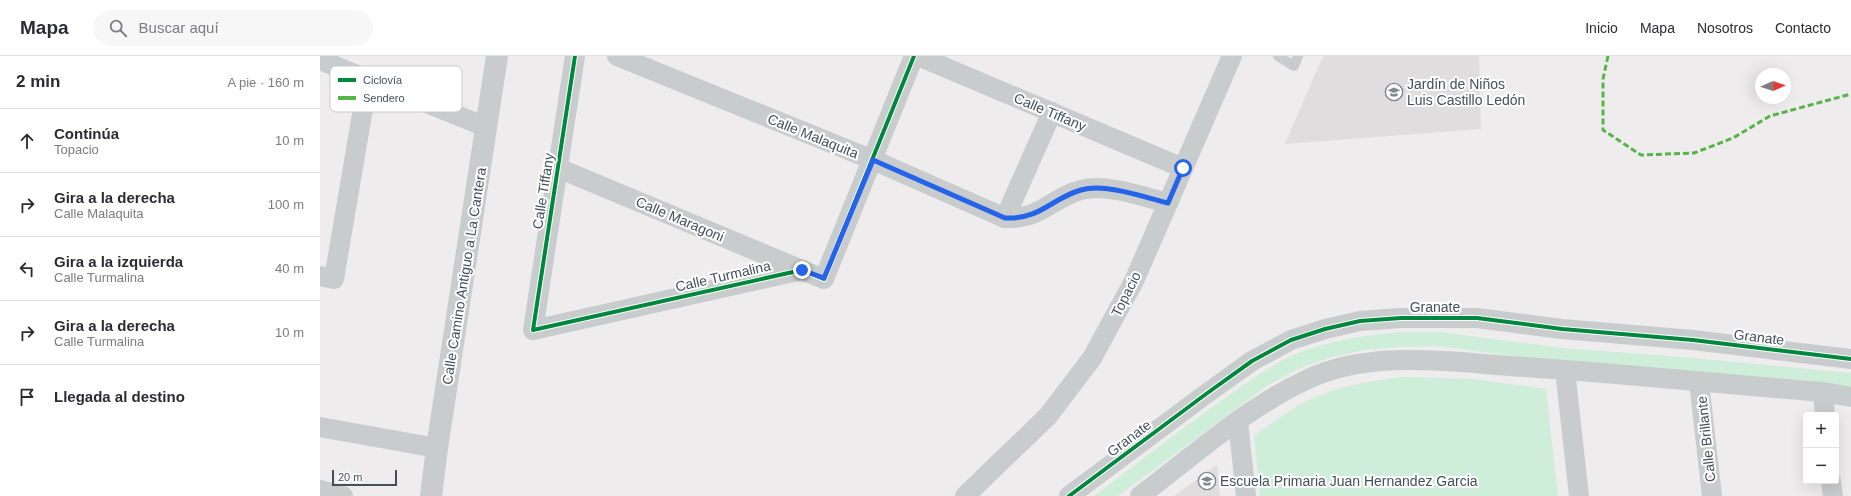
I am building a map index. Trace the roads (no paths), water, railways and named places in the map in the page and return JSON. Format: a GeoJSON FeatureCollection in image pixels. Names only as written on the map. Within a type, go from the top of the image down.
{"type":"FeatureCollection","features":[{"type":"Feature","properties":{"kind":"street","name":"Calle Camino Antiguo a La Cantera"},"geometry":{"type":"LineString","coordinates":[[431,496],[497,56]]}},
{"type":"Feature","properties":{"kind":"street","name":"Calle Tiffany"},"geometry":{"type":"LineString","coordinates":[[533,330],[575,56]]}},
{"type":"Feature","properties":{"kind":"street","name":"Calle Malaquita"},"geometry":{"type":"LineString","coordinates":[[617,56],[873,160],[1005,218],[1017,218],[1033,215],[1075,192],[1098,188],[1168,203]]}},
{"type":"Feature","properties":{"kind":"street"},"geometry":{"type":"LineString","coordinates":[[802,270],[824,278],[914,56]]}},
{"type":"Feature","properties":{"kind":"street","name":"Calle Tiffany"},"geometry":{"type":"LineString","coordinates":[[918,56],[1183,168]]}},
{"type":"Feature","properties":{"kind":"street","name":"Topacio"},"geometry":{"type":"LineString","coordinates":[[965,496],[1048,416],[1092,358],[1134,281],[1232,56]]}},
{"type":"Feature","properties":{"kind":"street"},"geometry":{"type":"LineString","coordinates":[[320,60],[335,66]]}},
{"type":"Feature","properties":{"kind":"street"},"geometry":{"type":"LineString","coordinates":[[327,278],[361,112]]}},
{"type":"Feature","properties":{"kind":"street"},"geometry":{"type":"LineString","coordinates":[[451,112],[486,126]]}},
{"type":"Feature","properties":{"kind":"street"},"geometry":{"type":"LineString","coordinates":[[1005,218],[1052,112]]}},
{"type":"Feature","properties":{"kind":"street","name":"Calle Maragoni"},"geometry":{"type":"LineString","coordinates":[[558,168],[802,270]]}},
{"type":"Feature","properties":{"kind":"street","name":"Calle Turmalina"},"geometry":{"type":"LineString","coordinates":[[533,330],[802,270]]}},
{"type":"Feature","properties":{"kind":"street","name":"Granate"},"geometry":{"type":"LineString","coordinates":[[1069,496],[1252,361],[1291,340],[1325,329],[1360,321],[1400,318],[1477,318],[1562,329],[1693,340],[1851,358]]}},
{"type":"Feature","properties":{"kind":"street"},"geometry":{"type":"LineString","coordinates":[[1140,496],[1238,421],[1275,397],[1308,379],[1336,370],[1366,363],[1438,360],[1823,392],[1851,397]]}},
{"type":"Feature","properties":{"kind":"street"},"geometry":{"type":"LineString","coordinates":[[1566,370],[1580,496]]}},
{"type":"Feature","properties":{"kind":"street","name":"Calle Brillante"},"geometry":{"type":"LineString","coordinates":[[1700,382],[1712,496]]}},
{"type":"Feature","properties":{"kind":"street"},"geometry":{"type":"LineString","coordinates":[[1823,392],[1825,412]]}},
{"type":"Feature","properties":{"kind":"street"},"geometry":{"type":"LineString","coordinates":[[1238,421],[1246,496]]}},
{"type":"Feature","properties":{"kind":"street"},"geometry":{"type":"LineString","coordinates":[[320,426],[437,448]]}},
{"type":"Feature","properties":{"kind":"street"},"geometry":{"type":"LineString","coordinates":[[1831,484],[1833,496]]}},
{"type":"Feature","properties":{"kind":"street"},"geometry":{"type":"LineString","coordinates":[[320,490],[343,496]]}},
{"type":"Feature","properties":{"kind":"lane"},"geometry":{"type":"LineString","coordinates":[[1278,56],[1296,61]]}},
{"type":"Feature","properties":{"kind":"place","name":"Jardín de Niños Luis Castillo Ledón"},"geometry":{"type":"Point","coordinates":[1394,92]}},
{"type":"Feature","properties":{"kind":"place","name":"Escuela Primaria Juan Hernandez Garcia"},"geometry":{"type":"Point","coordinates":[1207,481]}}]}
